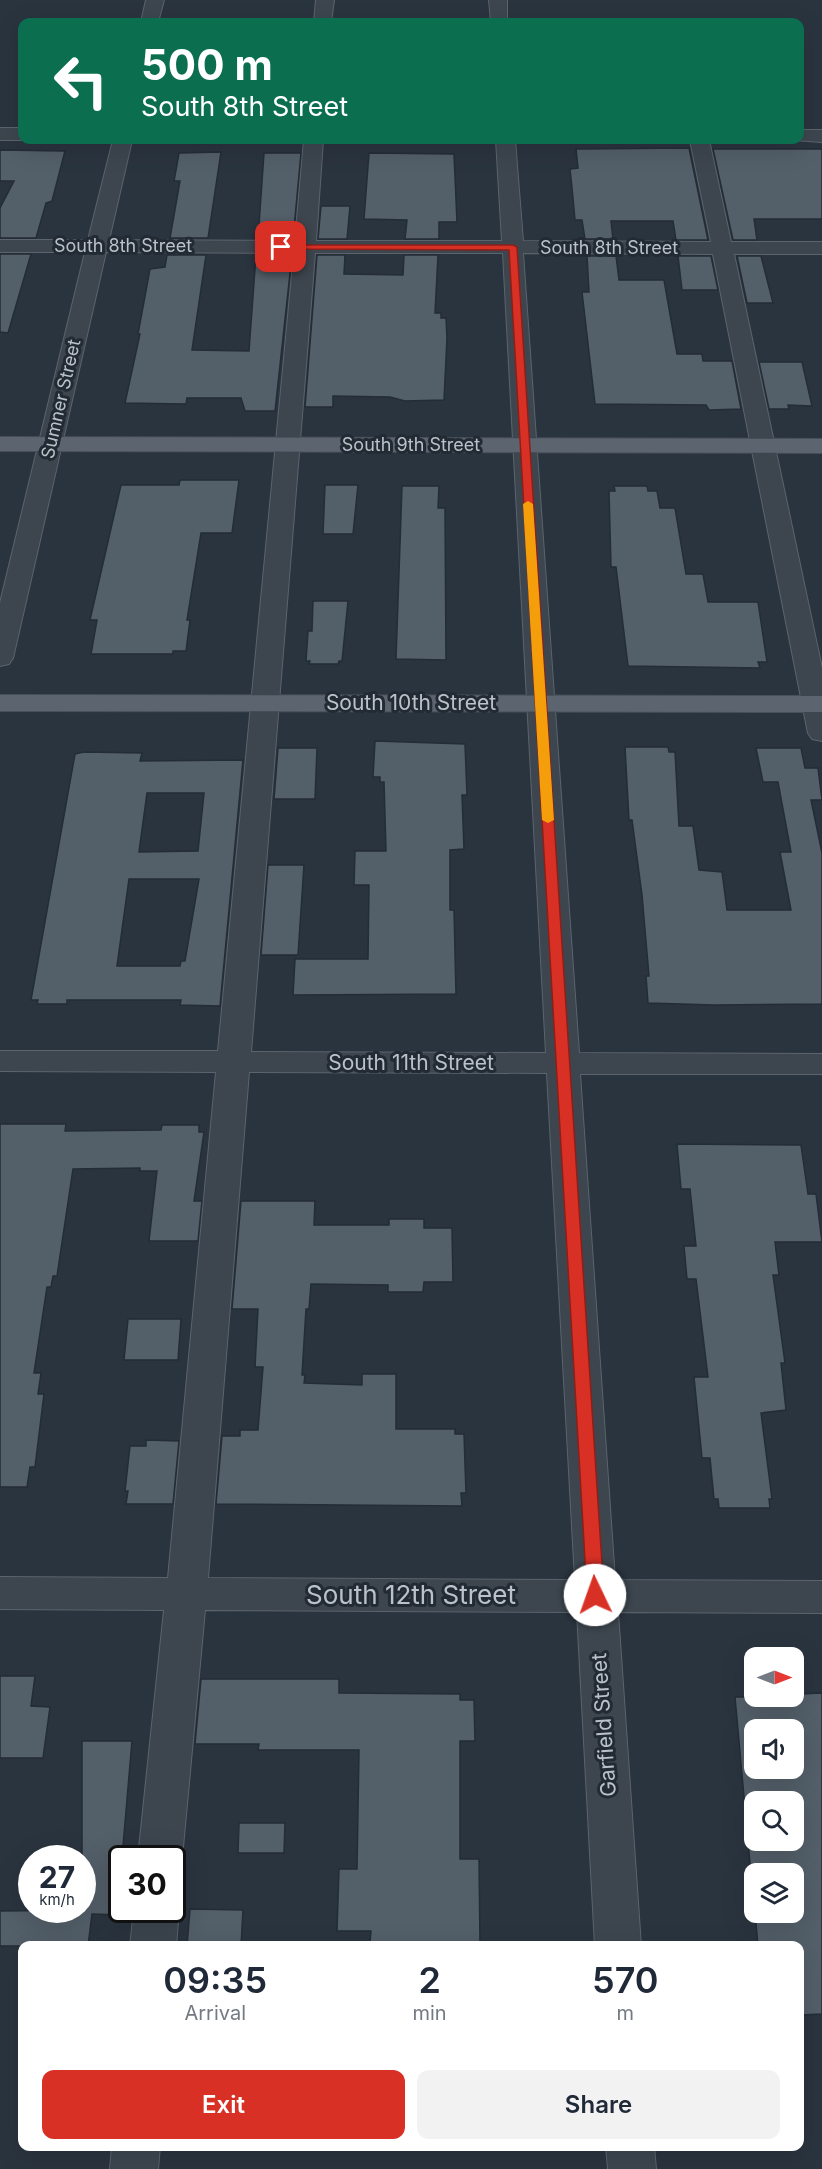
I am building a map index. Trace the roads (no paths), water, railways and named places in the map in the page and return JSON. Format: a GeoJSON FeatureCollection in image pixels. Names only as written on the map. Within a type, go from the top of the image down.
{"type":"FeatureCollection","features":[{"type":"Feature","properties":{"kind":"main road","name":"South 9th Street"},"geometry":{"type":"LineString","coordinates":[[0,444],[822,446]]}},
{"type":"Feature","properties":{"kind":"main road","name":"South 10th Street"},"geometry":{"type":"LineString","coordinates":[[0,703],[819,704]]}},
{"type":"Feature","properties":{"kind":"street"},"geometry":{"type":"LineString","coordinates":[[151,18],[155,0]]}},
{"type":"Feature","properties":{"kind":"street"},"geometry":{"type":"LineString","coordinates":[[323,18],[325,0]]}},
{"type":"Feature","properties":{"kind":"street"},"geometry":{"type":"LineString","coordinates":[[498,0],[499,18]]}},
{"type":"Feature","properties":{"kind":"street"},"geometry":{"type":"LineString","coordinates":[[0,134],[18,134]]}},
{"type":"Feature","properties":{"kind":"street"},"geometry":{"type":"LineString","coordinates":[[804,136],[822,136]]}},
{"type":"Feature","properties":{"kind":"street","name":"Sumner Street"},"geometry":{"type":"LineString","coordinates":[[0,658],[121,144]]}},
{"type":"Feature","properties":{"kind":"street"},"geometry":{"type":"LineString","coordinates":[[161,1845],[266,703],[286,445],[314,144]]}},
{"type":"Feature","properties":{"kind":"street","name":"Garfield Street"},"geometry":{"type":"LineString","coordinates":[[507,144],[618,1941]]}},
{"type":"Feature","properties":{"kind":"street"},"geometry":{"type":"LineString","coordinates":[[701,144],[762,446],[819,704],[822,733]]}},
{"type":"Feature","properties":{"kind":"street","name":"South 8th Street"},"geometry":{"type":"LineString","coordinates":[[0,246],[822,248]]}},
{"type":"Feature","properties":{"kind":"street","name":"South 11th Street"},"geometry":{"type":"LineString","coordinates":[[0,1061],[822,1065]]}},
{"type":"Feature","properties":{"kind":"street","name":"South 12th Street"},"geometry":{"type":"LineString","coordinates":[[0,1593],[822,1597]]}},
{"type":"Feature","properties":{"kind":"street"},"geometry":{"type":"LineString","coordinates":[[153,1941],[155,1923]]}},
{"type":"Feature","properties":{"kind":"street"},"geometry":{"type":"LineString","coordinates":[[134,2169],[136,2151]]}},
{"type":"Feature","properties":{"kind":"street"},"geometry":{"type":"LineString","coordinates":[[630,2151],[632,2169]]}}]}
